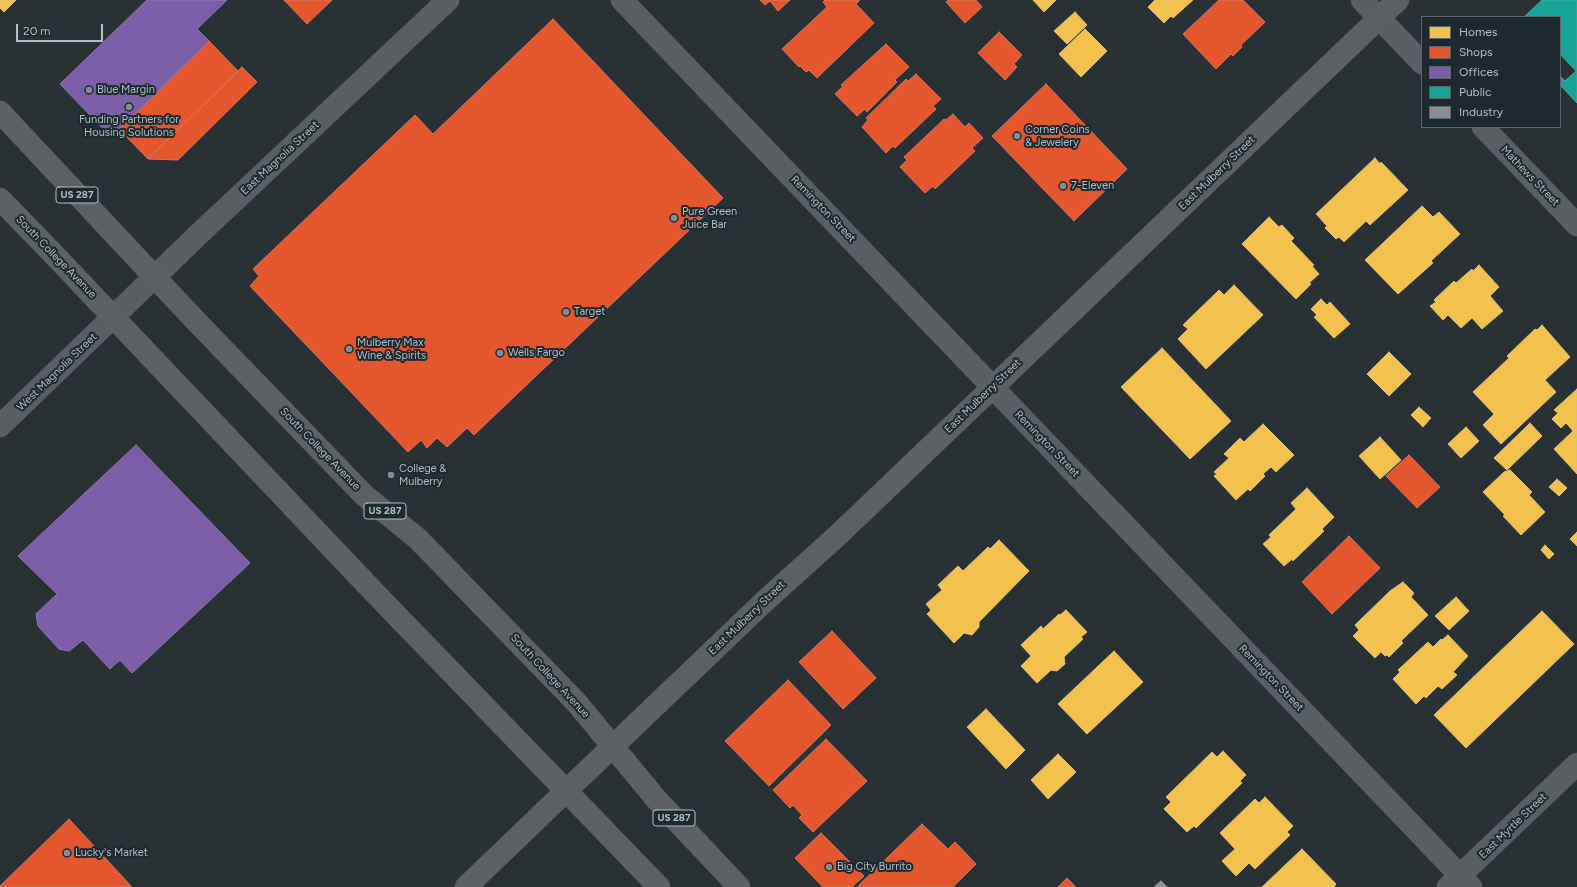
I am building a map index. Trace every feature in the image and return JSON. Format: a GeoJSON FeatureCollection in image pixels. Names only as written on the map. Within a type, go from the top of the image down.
{"type":"FeatureCollection","features":[{"type":"Feature","properties":{"kind":"highway","name":"East Mulberry Street"},"geometry":{"type":"LineString","coordinates":[[566,791],[767,599],[836,537],[1398,0]]}},
{"type":"Feature","properties":{"kind":"highway","name":"South College Avenue"},"geometry":{"type":"LineString","coordinates":[[0,112],[194,319],[364,494],[424,544],[576,702],[656,800],[739,887]]}},
{"type":"Feature","properties":{"kind":"highway","name":"South College Avenue"},"geometry":{"type":"LineString","coordinates":[[0,199],[371,590],[659,887]]}},
{"type":"Feature","properties":{"kind":"main road"},"geometry":{"type":"LineString","coordinates":[[466,887],[566,791]]}},
{"type":"Feature","properties":{"kind":"street","name":"East Magnolia Street"},"geometry":{"type":"LineString","coordinates":[[113,317],[448,0]]}},
{"type":"Feature","properties":{"kind":"street","name":"Remington Street"},"geometry":{"type":"LineString","coordinates":[[622,0],[993,387],[1460,883]]}},
{"type":"Feature","properties":{"kind":"street"},"geometry":{"type":"LineString","coordinates":[[1362,0],[1421,62]]}},
{"type":"Feature","properties":{"kind":"street","name":"Mathews Street"},"geometry":{"type":"LineString","coordinates":[[1484,128],[1577,225]]}},
{"type":"Feature","properties":{"kind":"street","name":"West Magnolia Street"},"geometry":{"type":"LineString","coordinates":[[0,426],[113,317]]}},
{"type":"Feature","properties":{"kind":"street","name":"East Myrtle Street"},"geometry":{"type":"LineString","coordinates":[[1460,883],[1577,764]]}},
{"type":"Feature","properties":{"kind":"building: Homes"},"geometry":{"type":"Polygon","coordinates":[[[0,0],[16,0],[4,12],[0,8],[0,0]]]}},
{"type":"Feature","properties":{"kind":"building: Homes"},"geometry":{"type":"Polygon","coordinates":[[[1033,0],[1056,0],[1044,12],[1033,0]]]}},
{"type":"Feature","properties":{"kind":"building: Homes"},"geometry":{"type":"Polygon","coordinates":[[[1155,0],[1193,0],[1173,18],[1171,16],[1164,23],[1148,7],[1155,0]]]}},
{"type":"Feature","properties":{"kind":"building: Homes"},"geometry":{"type":"Polygon","coordinates":[[[1075,12],[1087,25],[1067,44],[1054,31],[1075,12]]]}},
{"type":"Feature","properties":{"kind":"building: Homes"},"geometry":{"type":"Polygon","coordinates":[[[1085,29],[1107,51],[1081,77],[1059,54],[1085,29]]]}},
{"type":"Feature","properties":{"kind":"building: Homes"},"geometry":{"type":"Polygon","coordinates":[[[1375,158],[1380,164],[1381,162],[1408,190],[1370,225],[1366,221],[1344,242],[1339,237],[1336,239],[1325,228],[1327,226],[1316,214],[1375,158]]]}},
{"type":"Feature","properties":{"kind":"building: Homes"},"geometry":{"type":"Polygon","coordinates":[[[1422,206],[1433,217],[1439,212],[1460,234],[1431,261],[1433,263],[1398,294],[1365,260],[1422,206]]]}},
{"type":"Feature","properties":{"kind":"building: Homes"},"geometry":{"type":"Polygon","coordinates":[[[1269,217],[1279,227],[1282,225],[1294,238],[1291,241],[1314,265],[1312,266],[1319,274],[1309,283],[1311,284],[1296,299],[1242,244],[1269,217]]]}},
{"type":"Feature","properties":{"kind":"building: Homes"},"geometry":{"type":"Polygon","coordinates":[[[1479,265],[1499,287],[1490,296],[1503,311],[1482,329],[1472,318],[1461,328],[1448,315],[1443,320],[1430,306],[1436,302],[1434,300],[1454,281],[1456,283],[1479,265]]]}},
{"type":"Feature","properties":{"kind":"building: Homes"},"geometry":{"type":"Polygon","coordinates":[[[1234,285],[1263,315],[1206,369],[1178,339],[1188,329],[1183,325],[1219,290],[1224,295],[1234,285]]]}},
{"type":"Feature","properties":{"kind":"building: Homes"},"geometry":{"type":"Polygon","coordinates":[[[1321,299],[1327,305],[1330,302],[1350,324],[1334,338],[1314,317],[1317,315],[1311,309],[1321,299]]]}},
{"type":"Feature","properties":{"kind":"building: Homes"},"geometry":{"type":"Polygon","coordinates":[[[1542,325],[1570,357],[1545,380],[1556,392],[1501,444],[1483,425],[1494,414],[1473,392],[1509,358],[1507,356],[1535,329],[1537,330],[1542,325]]]}},
{"type":"Feature","properties":{"kind":"building: Homes"},"geometry":{"type":"Polygon","coordinates":[[[1162,348],[1231,421],[1190,459],[1121,387],[1162,348]]]}},
{"type":"Feature","properties":{"kind":"building: Homes"},"geometry":{"type":"Polygon","coordinates":[[[1389,352],[1411,374],[1389,396],[1367,374],[1389,352]]]}},
{"type":"Feature","properties":{"kind":"building: Homes"},"geometry":{"type":"Polygon","coordinates":[[[1577,389],[1577,474],[1554,449],[1573,431],[1566,423],[1561,428],[1552,419],[1558,413],[1554,410],[1577,389]]]}},
{"type":"Feature","properties":{"kind":"building: Homes"},"geometry":{"type":"Polygon","coordinates":[[[1419,407],[1431,418],[1423,427],[1411,415],[1419,407]]]}},
{"type":"Feature","properties":{"kind":"building: Homes"},"geometry":{"type":"Polygon","coordinates":[[[1530,423],[1542,436],[1507,470],[1494,458],[1530,423]]]}},
{"type":"Feature","properties":{"kind":"building: Homes"},"geometry":{"type":"Polygon","coordinates":[[[1263,424],[1294,455],[1276,472],[1271,467],[1263,474],[1265,476],[1250,491],[1248,489],[1236,500],[1214,476],[1217,474],[1214,472],[1229,458],[1224,454],[1240,438],[1244,442],[1263,424]]]}},
{"type":"Feature","properties":{"kind":"building: Homes"},"geometry":{"type":"Polygon","coordinates":[[[1466,427],[1479,441],[1461,458],[1448,444],[1466,427]]]}},
{"type":"Feature","properties":{"kind":"building: Homes"},"geometry":{"type":"Polygon","coordinates":[[[1380,437],[1401,460],[1380,479],[1359,456],[1380,437]]]}},
{"type":"Feature","properties":{"kind":"building: Homes"},"geometry":{"type":"Polygon","coordinates":[[[1510,470],[1532,492],[1529,495],[1545,512],[1521,535],[1503,516],[1505,515],[1483,492],[1504,472],[1510,470]]]}},
{"type":"Feature","properties":{"kind":"building: Homes"},"geometry":{"type":"Polygon","coordinates":[[[1557,479],[1567,488],[1559,496],[1549,487],[1557,479]]]}},
{"type":"Feature","properties":{"kind":"building: Homes"},"geometry":{"type":"Polygon","coordinates":[[[1307,488],[1334,517],[1322,529],[1324,531],[1293,561],[1292,559],[1284,566],[1263,544],[1271,537],[1269,535],[1296,509],[1291,503],[1307,488]]]}},
{"type":"Feature","properties":{"kind":"building: Homes"},"geometry":{"type":"Polygon","coordinates":[[[1577,532],[1577,546],[1570,539],[1577,532]]]}},
{"type":"Feature","properties":{"kind":"building: Homes"},"geometry":{"type":"Polygon","coordinates":[[[999,540],[1029,571],[979,622],[979,627],[972,635],[964,633],[954,643],[927,614],[931,610],[926,604],[942,590],[938,585],[958,566],[963,571],[988,547],[990,549],[999,540]]]}},
{"type":"Feature","properties":{"kind":"building: Homes"},"geometry":{"type":"Polygon","coordinates":[[[1545,545],[1554,554],[1549,559],[1541,550],[1545,545]]]}},
{"type":"Feature","properties":{"kind":"building: Homes"},"geometry":{"type":"Polygon","coordinates":[[[1403,582],[1414,593],[1411,597],[1428,615],[1401,641],[1403,643],[1389,657],[1387,655],[1385,656],[1381,652],[1375,658],[1353,636],[1359,630],[1355,625],[1390,591],[1403,582]]]}},
{"type":"Feature","properties":{"kind":"building: Homes"},"geometry":{"type":"Polygon","coordinates":[[[1456,597],[1469,611],[1449,630],[1435,616],[1456,597]]]}},
{"type":"Feature","properties":{"kind":"building: Homes"},"geometry":{"type":"Polygon","coordinates":[[[1066,610],[1087,632],[1081,637],[1083,639],[1064,657],[1065,664],[1057,671],[1051,670],[1037,683],[1021,666],[1031,656],[1021,645],[1041,626],[1043,629],[1059,614],[1060,615],[1066,610]]]}},
{"type":"Feature","properties":{"kind":"building: Homes"},"geometry":{"type":"Polygon","coordinates":[[[1542,611],[1574,644],[1466,748],[1434,715],[1542,611]]]}},
{"type":"Feature","properties":{"kind":"building: Homes"},"geometry":{"type":"Polygon","coordinates":[[[1448,635],[1468,656],[1453,672],[1457,675],[1442,689],[1438,686],[1426,698],[1424,696],[1416,704],[1393,679],[1400,672],[1398,670],[1428,642],[1433,647],[1441,639],[1442,640],[1448,635]]]}},
{"type":"Feature","properties":{"kind":"building: Homes"},"geometry":{"type":"Polygon","coordinates":[[[1114,651],[1143,682],[1087,734],[1058,704],[1114,651]]]}},
{"type":"Feature","properties":{"kind":"building: Homes"},"geometry":{"type":"Polygon","coordinates":[[[986,709],[1025,750],[1006,769],[967,727],[986,709]]]}},
{"type":"Feature","properties":{"kind":"building: Homes"},"geometry":{"type":"Polygon","coordinates":[[[1223,751],[1246,775],[1240,781],[1242,783],[1196,828],[1194,826],[1187,832],[1164,809],[1171,802],[1166,797],[1212,752],[1217,757],[1223,751]]]}},
{"type":"Feature","properties":{"kind":"building: Homes"},"geometry":{"type":"Polygon","coordinates":[[[1058,754],[1076,772],[1048,799],[1031,780],[1058,754]]]}},
{"type":"Feature","properties":{"kind":"building: Homes"},"geometry":{"type":"Polygon","coordinates":[[[1265,797],[1293,826],[1287,832],[1290,835],[1255,869],[1249,863],[1236,876],[1222,861],[1235,849],[1220,833],[1255,799],[1259,803],[1265,797]]]}},
{"type":"Feature","properties":{"kind":"building: Homes"},"geometry":{"type":"Polygon","coordinates":[[[1302,849],[1336,884],[1334,887],[1262,887],[1302,849]]]}},
{"type":"Feature","properties":{"kind":"building: Shops"},"geometry":{"type":"Polygon","coordinates":[[[284,0],[332,0],[307,24],[284,0]]]}},
{"type":"Feature","properties":{"kind":"building: Shops"},"geometry":{"type":"Polygon","coordinates":[[[760,0],[790,0],[778,11],[770,1],[765,5],[760,0]]]}},
{"type":"Feature","properties":{"kind":"building: Shops"},"geometry":{"type":"Polygon","coordinates":[[[825,0],[860,0],[856,4],[874,23],[817,78],[809,70],[806,72],[800,66],[799,67],[782,49],[827,7],[823,2],[825,0]]]}},
{"type":"Feature","properties":{"kind":"building: Shops"},"geometry":{"type":"Polygon","coordinates":[[[948,0],[976,0],[982,7],[965,23],[946,2],[948,0]]]}},
{"type":"Feature","properties":{"kind":"building: Shops"},"geometry":{"type":"Polygon","coordinates":[[[1219,0],[1243,0],[1265,22],[1241,45],[1242,47],[1233,56],[1231,54],[1216,69],[1183,34],[1219,0]]]}},
{"type":"Feature","properties":{"kind":"building: Shops"},"geometry":{"type":"Polygon","coordinates":[[[553,19],[723,198],[474,435],[467,428],[447,447],[437,438],[427,448],[421,440],[408,452],[250,286],[259,276],[253,269],[415,115],[433,134],[553,19]]]}},
{"type":"Feature","properties":{"kind":"building: Shops"},"geometry":{"type":"Polygon","coordinates":[[[999,32],[1022,55],[1014,64],[1017,67],[1005,80],[978,53],[999,32]]]}},
{"type":"Feature","properties":{"kind":"building: Shops"},"geometry":{"type":"Polygon","coordinates":[[[209,41],[238,71],[148,159],[119,129],[209,41]]]}},
{"type":"Feature","properties":{"kind":"building: Shops"},"geometry":{"type":"Polygon","coordinates":[[[886,44],[909,67],[895,80],[897,82],[867,112],[865,109],[857,116],[835,94],[843,86],[841,85],[886,44]]]}},
{"type":"Feature","properties":{"kind":"building: Shops"},"geometry":{"type":"Polygon","coordinates":[[[242,67],[257,82],[178,160],[148,159],[242,67]]]}},
{"type":"Feature","properties":{"kind":"building: Shops"},"geometry":{"type":"Polygon","coordinates":[[[916,74],[941,99],[933,106],[936,109],[895,148],[893,146],[886,153],[862,127],[868,120],[866,118],[906,79],[908,81],[916,74]]]}},
{"type":"Feature","properties":{"kind":"building: Shops"},"geometry":{"type":"Polygon","coordinates":[[[1046,84],[1127,169],[1074,221],[992,136],[1046,84]]]}},
{"type":"Feature","properties":{"kind":"building: Shops"},"geometry":{"type":"Polygon","coordinates":[[[953,114],[965,127],[969,123],[983,138],[972,148],[975,151],[935,189],[933,186],[925,193],[900,167],[907,160],[904,157],[944,119],[946,120],[953,114]]]}},
{"type":"Feature","properties":{"kind":"building: Shops"},"geometry":{"type":"Polygon","coordinates":[[[1409,455],[1440,487],[1417,508],[1386,476],[1409,455]]]}},
{"type":"Feature","properties":{"kind":"building: Shops"},"geometry":{"type":"Polygon","coordinates":[[[1349,536],[1380,568],[1332,614],[1302,582],[1349,536]]]}},
{"type":"Feature","properties":{"kind":"building: Shops"},"geometry":{"type":"Polygon","coordinates":[[[832,631],[876,678],[843,709],[799,662],[832,631]]]}},
{"type":"Feature","properties":{"kind":"building: Shops"},"geometry":{"type":"Polygon","coordinates":[[[788,680],[831,725],[769,786],[725,741],[788,680]]]}},
{"type":"Feature","properties":{"kind":"building: Shops"},"geometry":{"type":"Polygon","coordinates":[[[826,739],[867,781],[813,832],[799,818],[802,815],[793,805],[790,808],[773,790],[826,739]]]}},
{"type":"Feature","properties":{"kind":"building: Shops","name":"Lucky's Market"},"geometry":{"type":"Polygon","coordinates":[[[69,819],[132,887],[0,887],[0,886],[69,819]]]}},
{"type":"Feature","properties":{"kind":"building: Shops"},"geometry":{"type":"Polygon","coordinates":[[[922,824],[948,849],[955,842],[976,864],[953,887],[857,887],[922,824]]]}},
{"type":"Feature","properties":{"kind":"building: Shops","name":"Big City Burrito"},"geometry":{"type":"Polygon","coordinates":[[[821,833],[864,876],[852,887],[823,887],[795,858],[821,833]]]}},
{"type":"Feature","properties":{"kind":"building: Shops"},"geometry":{"type":"Polygon","coordinates":[[[1067,878],[1076,887],[1058,887],[1067,878]]]}},
{"type":"Feature","properties":{"kind":"building: Offices"},"geometry":{"type":"Polygon","coordinates":[[[147,0],[227,0],[197,29],[209,41],[111,137],[60,84],[147,0]]]}},
{"type":"Feature","properties":{"kind":"building: Offices"},"geometry":{"type":"Polygon","coordinates":[[[136,445],[250,563],[132,673],[120,660],[110,669],[83,640],[69,651],[59,649],[38,626],[36,614],[57,594],[18,556],[136,445]]]}},
{"type":"Feature","properties":{"kind":"building: Public"},"geometry":{"type":"Polygon","coordinates":[[[1542,0],[1577,0],[1577,103],[1561,86],[1561,77],[1565,81],[1576,71],[1561,55],[1561,16],[1525,16],[1542,0]]]}},
{"type":"Feature","properties":{"kind":"building: Industry"},"geometry":{"type":"Polygon","coordinates":[[[1161,881],[1167,887],[1154,887],[1161,881]]]}},
{"type":"Feature","properties":{"kind":"place","name":"Blue Margin"},"geometry":{"type":"Point","coordinates":[89,90]}},
{"type":"Feature","properties":{"kind":"place","name":"Funding Partners for Housing Solutions"},"geometry":{"type":"Point","coordinates":[129,107]}},
{"type":"Feature","properties":{"kind":"place","name":"Corner Coins & Jewelery"},"geometry":{"type":"Point","coordinates":[1017,136]}},
{"type":"Feature","properties":{"kind":"place","name":"7-Eleven"},"geometry":{"type":"Point","coordinates":[1063,186]}},
{"type":"Feature","properties":{"kind":"place","name":"Pure Green Juice Bar"},"geometry":{"type":"Point","coordinates":[674,218]}},
{"type":"Feature","properties":{"kind":"place","name":"Target"},"geometry":{"type":"Point","coordinates":[566,312]}},
{"type":"Feature","properties":{"kind":"place","name":"Mulberry Max Wine & Spirits"},"geometry":{"type":"Point","coordinates":[349,349]}},
{"type":"Feature","properties":{"kind":"place","name":"Wells Fargo"},"geometry":{"type":"Point","coordinates":[500,353]}},
{"type":"Feature","properties":{"kind":"place","name":"College & Mulberry"},"geometry":{"type":"Point","coordinates":[391,475]}},
{"type":"Feature","properties":{"kind":"place","name":"Lucky's Market"},"geometry":{"type":"Point","coordinates":[67,853]}},
{"type":"Feature","properties":{"kind":"place","name":"Big City Burrito"},"geometry":{"type":"Point","coordinates":[829,867]}}]}
